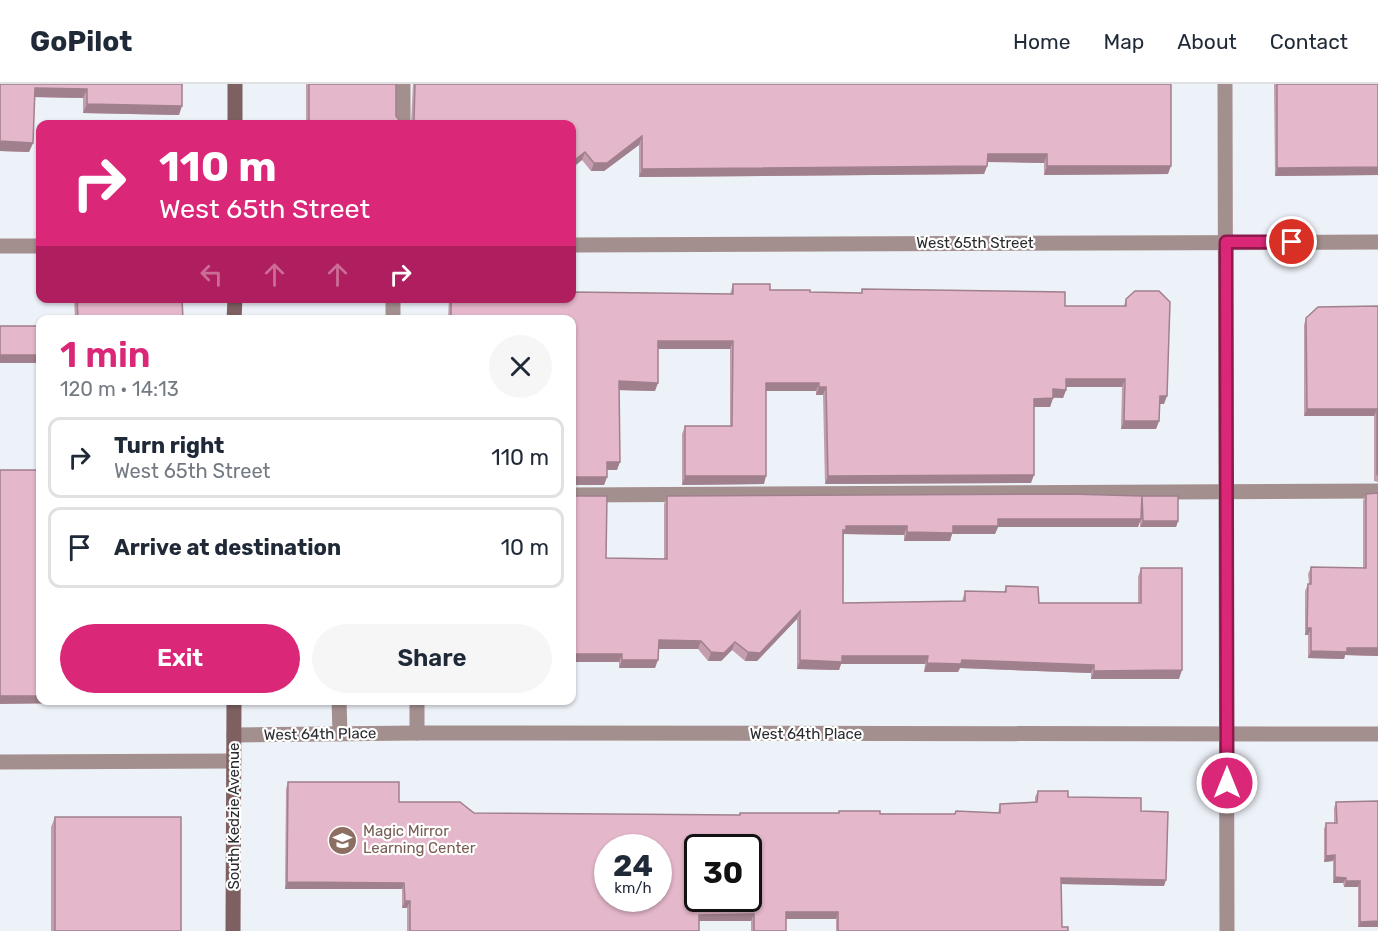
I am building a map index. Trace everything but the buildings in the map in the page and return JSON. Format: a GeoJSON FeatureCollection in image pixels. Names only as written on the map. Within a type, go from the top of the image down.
{"type":"FeatureCollection","features":[{"type":"Feature","properties":{"kind":"main road"},"geometry":{"type":"LineString","coordinates":[[235,84],[235,120]]}},
{"type":"Feature","properties":{"kind":"main road","name":"South Kedzie Avenue"},"geometry":{"type":"LineString","coordinates":[[233,931],[234,705]]}},
{"type":"Feature","properties":{"kind":"street"},"geometry":{"type":"LineString","coordinates":[[403,84],[403,120]]}},
{"type":"Feature","properties":{"kind":"street"},"geometry":{"type":"LineString","coordinates":[[1226,84],[1227,931]]}},
{"type":"Feature","properties":{"kind":"street","name":"West 65th Street"},"geometry":{"type":"LineString","coordinates":[[576,245],[1378,242]]}},
{"type":"Feature","properties":{"kind":"street"},"geometry":{"type":"LineString","coordinates":[[0,246],[36,246]]}},
{"type":"Feature","properties":{"kind":"street"},"geometry":{"type":"LineString","coordinates":[[576,495],[1378,491]]}},
{"type":"Feature","properties":{"kind":"street"},"geometry":{"type":"LineString","coordinates":[[339,705],[340,734]]}},
{"type":"Feature","properties":{"kind":"street"},"geometry":{"type":"LineString","coordinates":[[417,705],[417,733]]}},
{"type":"Feature","properties":{"kind":"street","name":"West 64th Place"},"geometry":{"type":"LineString","coordinates":[[234,735],[417,733],[1378,734]]}},
{"type":"Feature","properties":{"kind":"street"},"geometry":{"type":"LineString","coordinates":[[0,762],[234,761]]}},
{"type":"Feature","properties":{"kind":"place","name":"Magic Mirror Learning Center"},"geometry":{"type":"Point","coordinates":[342,840]}},
{"type":"Feature","properties":{"kind":"route"},"geometry":{"type":"LineString","coordinates":[[1227,783],[1226,242],[1292,242]]}}]}
